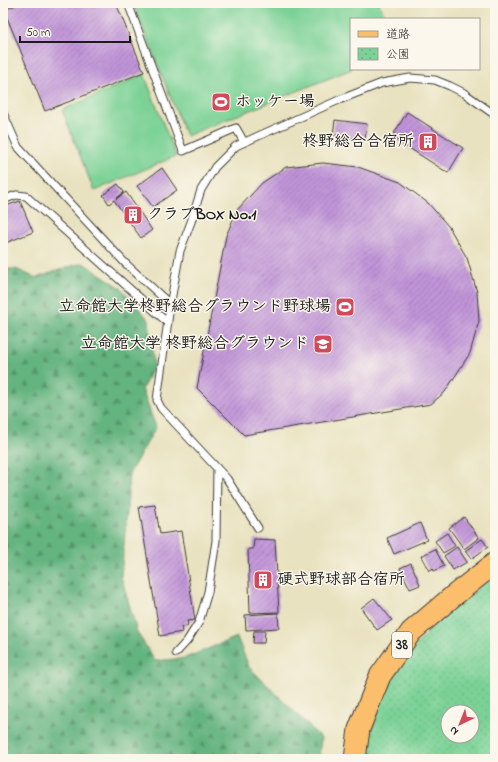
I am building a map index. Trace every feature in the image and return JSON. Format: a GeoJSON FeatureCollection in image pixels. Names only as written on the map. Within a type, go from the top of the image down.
{"type":"FeatureCollection","features":[{"type":"Feature","properties":{"kind":"main road","name":"38"},"geometry":{"type":"LineString","coordinates":[[355,759],[359,729],[380,676],[411,632],[495,563]]}},
{"type":"Feature","properties":{"kind":"lane"},"geometry":{"type":"LineString","coordinates":[[128,3],[183,151],[236,128],[244,142]]}},
{"type":"Feature","properties":{"kind":"lane"},"geometry":{"type":"LineString","coordinates":[[258,528],[227,479],[161,408],[157,400],[180,251],[201,190],[215,167],[236,146],[346,97],[382,83],[410,78],[435,80],[464,93],[495,115]]}},
{"type":"Feature","properties":{"kind":"lane"},"geometry":{"type":"LineString","coordinates":[[3,113],[18,147],[125,263],[171,305]]}},
{"type":"Feature","properties":{"kind":"lane"},"geometry":{"type":"LineString","coordinates":[[3,200],[16,195],[26,196],[168,323]]}},
{"type":"Feature","properties":{"kind":"lane"},"geometry":{"type":"LineString","coordinates":[[176,653],[187,641],[199,622],[208,592],[216,541],[217,468]]}},
{"type":"Feature","properties":{"kind":"green space","name":"ホッケー場"},"geometry":{"type":"Polygon","coordinates":[[[146,3],[379,3],[385,18],[350,18],[350,70],[186,136],[135,8],[146,3]]]}},
{"type":"Feature","properties":{"kind":"green space"},"geometry":{"type":"Polygon","coordinates":[[[144,74],[176,156],[94,191],[62,110],[144,74]]]}},
{"type":"Feature","properties":{"kind":"green space"},"geometry":{"type":"Polygon","coordinates":[[[83,263],[120,287],[149,320],[154,367],[142,389],[156,427],[129,474],[121,576],[137,632],[155,661],[185,658],[237,637],[249,667],[321,738],[319,759],[3,759],[3,269],[16,269],[36,278],[83,263]]]}},
{"type":"Feature","properties":{"kind":"green space"},"geometry":{"type":"Polygon","coordinates":[[[495,575],[495,759],[366,759],[381,697],[409,653],[443,616],[495,575]]]}},
{"type":"Feature","properties":{"kind":"building"},"geometry":{"type":"Polygon","coordinates":[[[21,3],[116,3],[144,72],[45,111],[4,10],[21,3]]]}},
{"type":"Feature","properties":{"kind":"building","name":"柊野総合合宿所"},"geometry":{"type":"Polygon","coordinates":[[[407,112],[463,148],[448,173],[392,137],[407,112]]]}},
{"type":"Feature","properties":{"kind":"building"},"geometry":{"type":"Polygon","coordinates":[[[335,120],[367,124],[365,140],[333,135],[335,120]]]}},
{"type":"Feature","properties":{"kind":"building","name":"立命館大学柊野総合グラウンド野球場"},"geometry":{"type":"Polygon","coordinates":[[[323,163],[358,167],[400,182],[428,203],[449,227],[467,258],[477,292],[479,321],[470,353],[445,392],[431,404],[244,435],[197,388],[226,236],[237,210],[262,183],[286,167],[323,163]]]}},
{"type":"Feature","properties":{"kind":"building"},"geometry":{"type":"Polygon","coordinates":[[[162,168],[177,190],[153,207],[137,186],[162,168]]]}},
{"type":"Feature","properties":{"kind":"building","name":"クラブBOX No.1"},"geometry":{"type":"Polygon","coordinates":[[[118,184],[124,192],[116,199],[126,192],[152,230],[141,238],[114,200],[109,204],[103,195],[118,184]]]}},
{"type":"Feature","properties":{"kind":"building"},"geometry":{"type":"Polygon","coordinates":[[[20,201],[33,232],[3,244],[3,207],[20,201]]]}},
{"type":"Feature","properties":{"kind":"building"},"geometry":{"type":"Polygon","coordinates":[[[155,505],[160,534],[181,531],[195,620],[187,621],[188,626],[181,627],[182,632],[160,636],[139,507],[155,505]]]}},
{"type":"Feature","properties":{"kind":"building"},"geometry":{"type":"Polygon","coordinates":[[[464,517],[479,538],[464,549],[449,528],[464,517]]]}},
{"type":"Feature","properties":{"kind":"building"},"geometry":{"type":"Polygon","coordinates":[[[420,523],[427,540],[394,554],[387,538],[420,523]]]}},
{"type":"Feature","properties":{"kind":"building"},"geometry":{"type":"Polygon","coordinates":[[[447,533],[455,546],[443,553],[435,541],[447,533]]]}},
{"type":"Feature","properties":{"kind":"building","name":"硬式野球部合宿所"},"geometry":{"type":"Polygon","coordinates":[[[254,539],[275,540],[279,612],[250,613],[248,549],[253,549],[254,539]]]}},
{"type":"Feature","properties":{"kind":"building"},"geometry":{"type":"Polygon","coordinates":[[[482,539],[488,547],[471,559],[465,551],[482,539]]]}},
{"type":"Feature","properties":{"kind":"building"},"geometry":{"type":"Polygon","coordinates":[[[457,547],[467,562],[453,570],[444,556],[457,547]]]}},
{"type":"Feature","properties":{"kind":"building"},"geometry":{"type":"Polygon","coordinates":[[[435,549],[444,566],[434,571],[433,568],[429,571],[421,556],[435,549]]]}},
{"type":"Feature","properties":{"kind":"building"},"geometry":{"type":"Polygon","coordinates":[[[411,563],[420,585],[410,589],[400,568],[411,563]]]}},
{"type":"Feature","properties":{"kind":"building"},"geometry":{"type":"Polygon","coordinates":[[[374,598],[392,620],[377,630],[361,608],[374,598]]]}},
{"type":"Feature","properties":{"kind":"building"},"geometry":{"type":"Polygon","coordinates":[[[278,613],[279,628],[246,630],[245,615],[278,613]]]}},
{"type":"Feature","properties":{"kind":"building"},"geometry":{"type":"Polygon","coordinates":[[[254,631],[265,631],[264,643],[253,643],[254,631]]]}},
{"type":"Feature","properties":{"kind":"place","name":"ホッケー場"},"geometry":{"type":"Point","coordinates":[221,102]}},
{"type":"Feature","properties":{"kind":"place","name":"柊野総合合宿所"},"geometry":{"type":"Point","coordinates":[428,142]}},
{"type":"Feature","properties":{"kind":"place","name":"クラブBOX No.1"},"geometry":{"type":"Point","coordinates":[133,215]}},
{"type":"Feature","properties":{"kind":"place","name":"立命館大学柊野総合グラウンド野球場"},"geometry":{"type":"Point","coordinates":[345,307]}},
{"type":"Feature","properties":{"kind":"place","name":"立命館大学 柊野総合グラウンド"},"geometry":{"type":"Point","coordinates":[323,344]}},
{"type":"Feature","properties":{"kind":"place","name":"硬式野球部合宿所"},"geometry":{"type":"Point","coordinates":[263,580]}}]}
